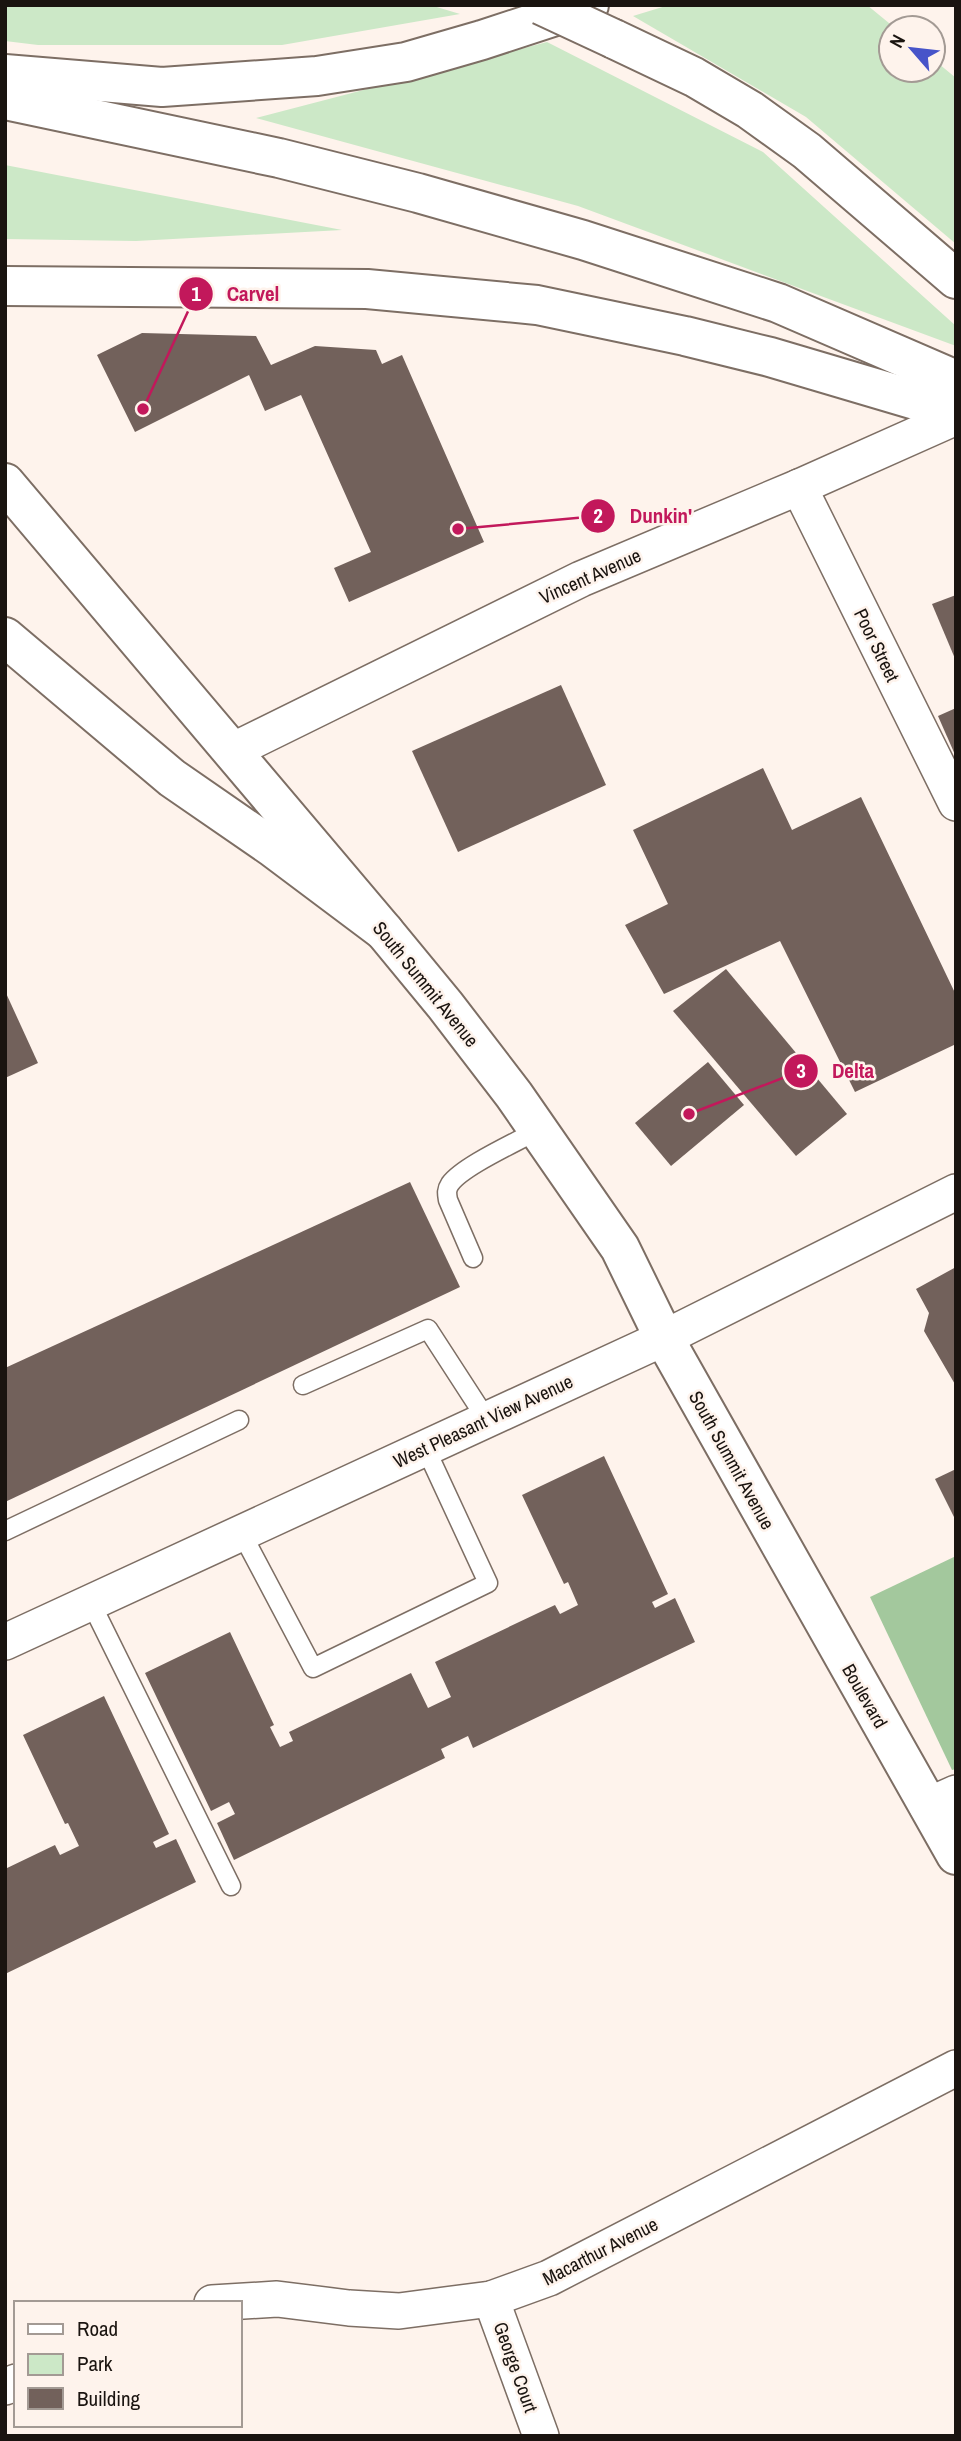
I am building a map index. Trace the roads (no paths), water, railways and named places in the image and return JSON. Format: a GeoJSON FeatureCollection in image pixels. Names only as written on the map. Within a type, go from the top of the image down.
{"type":"FeatureCollection","features":[{"type":"Feature","properties":{"kind":"main road"},"geometry":{"type":"LineString","coordinates":[[541,5],[694,77],[750,110],[807,151],[956,279]]}},
{"type":"Feature","properties":{"kind":"main road"},"geometry":{"type":"LineString","coordinates":[[5,74],[162,87],[317,76],[406,62],[589,5]]}},
{"type":"Feature","properties":{"kind":"main road"},"geometry":{"type":"LineString","coordinates":[[5,100],[279,158],[418,193],[583,240],[778,303],[956,380]]}},
{"type":"Feature","properties":{"kind":"main road"},"geometry":{"type":"LineString","coordinates":[[5,286],[367,289],[537,305],[685,336],[769,357],[956,415]]}},
{"type":"Feature","properties":{"kind":"main road","name":"South Summit Avenue"},"geometry":{"type":"LineString","coordinates":[[5,483],[384,931],[454,1016],[538,1130],[620,1248],[664,1338],[774,1536]]}},
{"type":"Feature","properties":{"kind":"main road"},"geometry":{"type":"LineString","coordinates":[[5,638],[172,778],[272,847],[384,931]]}},
{"type":"Feature","properties":{"kind":"main road","name":"Boulevard"},"geometry":{"type":"LineString","coordinates":[[774,1536],[942,1799],[956,1855]]}},
{"type":"Feature","properties":{"kind":"street","name":"Vincent Avenue"},"geometry":{"type":"LineString","coordinates":[[232,751],[581,579],[799,487],[956,415]]}},
{"type":"Feature","properties":{"kind":"street","name":"Poor Street"},"geometry":{"type":"LineString","coordinates":[[799,487],[956,803]]}},
{"type":"Feature","properties":{"kind":"street","name":"West Pleasant View Avenue"},"geometry":{"type":"LineString","coordinates":[[5,1642],[664,1338],[956,1192]]}},
{"type":"Feature","properties":{"kind":"street","name":"Macarthur Avenue"},"geometry":{"type":"LineString","coordinates":[[242,2301],[277,2299],[399,2311],[491,2299],[549,2278],[956,2068]]}},
{"type":"Feature","properties":{"kind":"street","name":"George Court"},"geometry":{"type":"LineString","coordinates":[[491,2299],[541,2436]]}},
{"type":"Feature","properties":{"kind":"lane"},"geometry":{"type":"LineString","coordinates":[[472,1258],[448,1200],[446,1191],[450,1183],[462,1173],[538,1130]]}},
{"type":"Feature","properties":{"kind":"lane"},"geometry":{"type":"LineString","coordinates":[[303,1385],[428,1329],[487,1420]]}},
{"type":"Feature","properties":{"kind":"lane"},"geometry":{"type":"LineString","coordinates":[[5,1531],[239,1420]]}},
{"type":"Feature","properties":{"kind":"lane"},"geometry":{"type":"LineString","coordinates":[[241,1532],[313,1668],[488,1583],[425,1447]]}},
{"type":"Feature","properties":{"kind":"lane"},"geometry":{"type":"LineString","coordinates":[[90,1601],[232,1886]]}},
{"type":"Feature","properties":{"kind":"place","name":"Carvel"},"geometry":{"type":"Point","coordinates":[143,409]}},
{"type":"Feature","properties":{"kind":"place","name":"Dunkin'"},"geometry":{"type":"Point","coordinates":[458,529]}},
{"type":"Feature","properties":{"kind":"place","name":"Delta"},"geometry":{"type":"Point","coordinates":[689,1114]}}]}
